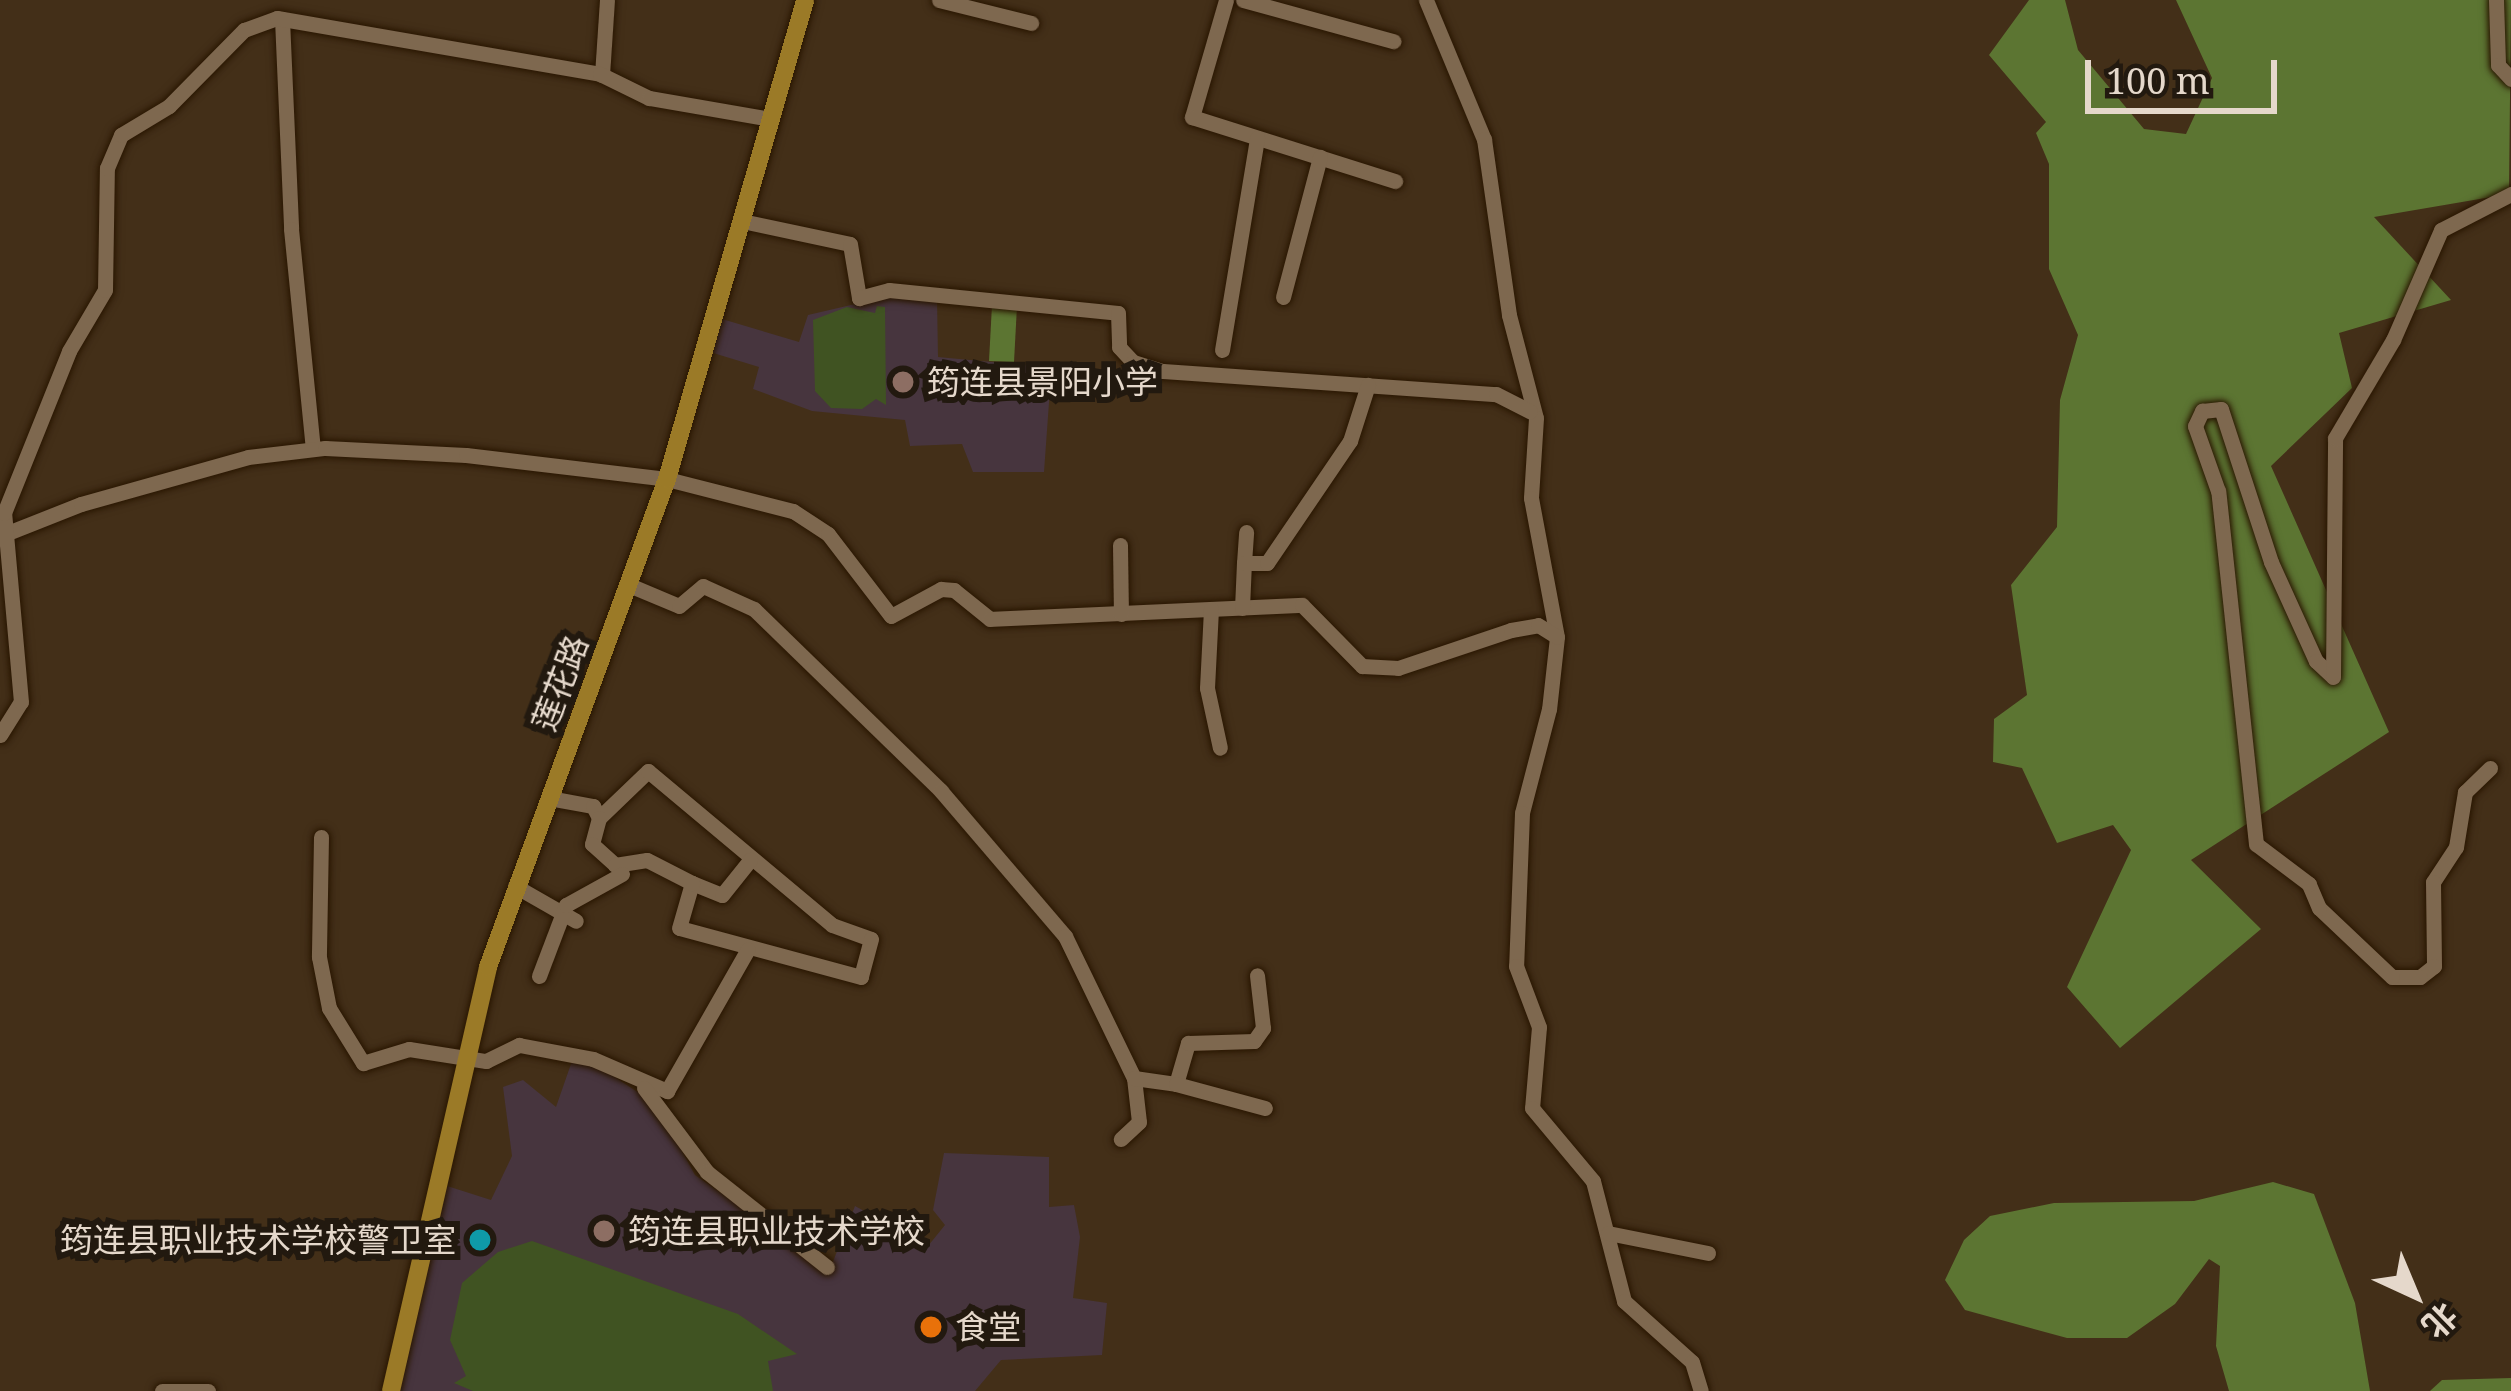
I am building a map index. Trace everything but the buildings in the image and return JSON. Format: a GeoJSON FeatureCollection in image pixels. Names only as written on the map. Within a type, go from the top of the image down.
{"type":"FeatureCollection","features":[{"type":"Feature","properties":{"kind":"main road","name":"莲花路"},"geometry":{"type":"LineString","coordinates":[[391,1391],[462,1062],[515,886],[667,479],[805,0]]}},
{"type":"Feature","properties":{"kind":"street"},"geometry":{"type":"LineString","coordinates":[[602,75],[608,0]]}},
{"type":"Feature","properties":{"kind":"street"},"geometry":{"type":"LineString","coordinates":[[939,0],[1031,23]]}},
{"type":"Feature","properties":{"kind":"street"},"geometry":{"type":"LineString","coordinates":[[1226,0],[1192,117],[1394,181]]}},
{"type":"Feature","properties":{"kind":"street"},"geometry":{"type":"LineString","coordinates":[[1243,0],[1394,41]]}},
{"type":"Feature","properties":{"kind":"street"},"geometry":{"type":"LineString","coordinates":[[1426,0],[1484,139],[1509,315],[1536,418],[1531,498],[1557,637],[1549,710],[1522,812],[1516,966],[1539,1027],[1532,1108],[1583,1162],[1608,1233],[1612,1278],[1624,1301],[1692,1362],[1701,1391]]}},
{"type":"Feature","properties":{"kind":"street"},"geometry":{"type":"LineString","coordinates":[[2496,0],[2498,65],[2511,79]]}},
{"type":"Feature","properties":{"kind":"street"},"geometry":{"type":"LineString","coordinates":[[282,20],[291,229],[313,449]]}},
{"type":"Feature","properties":{"kind":"street"},"geometry":{"type":"LineString","coordinates":[[0,735],[21,702],[4,513],[38,425],[104,290],[107,168],[122,135],[169,106],[244,30],[282,20],[602,75],[649,98],[771,119]]}},
{"type":"Feature","properties":{"kind":"street"},"geometry":{"type":"LineString","coordinates":[[1222,350],[1257,138]]}},
{"type":"Feature","properties":{"kind":"street"},"geometry":{"type":"LineString","coordinates":[[1283,297],[1320,157]]}},
{"type":"Feature","properties":{"kind":"street"},"geometry":{"type":"LineString","coordinates":[[2490,768],[2465,792],[2456,847],[2433,882],[2434,966],[2420,977],[2392,977],[2319,908],[2308,884],[2256,844],[2218,491],[2195,426],[2202,411],[2221,409],[2271,562],[2316,662],[2333,677],[2335,438],[2393,340],[2441,230],[2511,194]]}},
{"type":"Feature","properties":{"kind":"street"},"geometry":{"type":"LineString","coordinates":[[742,221],[850,244],[859,298],[889,290],[1118,313],[1118,347],[1133,362],[1163,371],[1496,394],[1520,399],[1536,418]]}},
{"type":"Feature","properties":{"kind":"street"},"geometry":{"type":"LineString","coordinates":[[1244,563],[1267,563],[1350,441],[1368,385]]}},
{"type":"Feature","properties":{"kind":"street"},"geometry":{"type":"LineString","coordinates":[[3,534],[148,483],[313,449],[571,463],[667,479],[808,518],[891,616],[941,589],[990,619],[1302,605],[1362,666],[1426,663],[1477,638],[1538,625],[1557,637]]}},
{"type":"Feature","properties":{"kind":"street"},"geometry":{"type":"LineString","coordinates":[[1242,608],[1246,532]]}},
{"type":"Feature","properties":{"kind":"street"},"geometry":{"type":"LineString","coordinates":[[1120,545],[1121,614]]}},
{"type":"Feature","properties":{"kind":"street"},"geometry":{"type":"LineString","coordinates":[[629,585],[679,606],[703,586],[742,601],[792,639],[941,790],[1066,936],[1134,1078],[1139,1122],[1121,1139]]}},
{"type":"Feature","properties":{"kind":"street"},"geometry":{"type":"LineString","coordinates":[[1210,609],[1213,676],[1207,688],[1220,748]]}},
{"type":"Feature","properties":{"kind":"street"},"geometry":{"type":"LineString","coordinates":[[692,883],[679,928],[748,950],[861,976],[871,939],[832,925],[648,771],[599,818],[592,844],[615,865],[647,860],[722,895],[750,860]]}},
{"type":"Feature","properties":{"kind":"street"},"geometry":{"type":"LineString","coordinates":[[548,798],[593,806],[599,818]]}},
{"type":"Feature","properties":{"kind":"street"},"geometry":{"type":"LineString","coordinates":[[321,837],[315,927],[329,1008],[351,1053],[373,1064],[409,1048],[462,1062],[499,1059],[519,1045],[593,1059],[667,1091],[748,950]]}},
{"type":"Feature","properties":{"kind":"street"},"geometry":{"type":"LineString","coordinates":[[539,976],[563,908],[622,874]]}},
{"type":"Feature","properties":{"kind":"street"},"geometry":{"type":"LineString","coordinates":[[515,886],[563,908],[576,921]]}},
{"type":"Feature","properties":{"kind":"street"},"geometry":{"type":"LineString","coordinates":[[1177,1084],[1188,1043],[1254,1041],[1263,1028],[1257,975]]}},
{"type":"Feature","properties":{"kind":"street"},"geometry":{"type":"LineString","coordinates":[[1134,1078],[1177,1084],[1265,1108]]}},
{"type":"Feature","properties":{"kind":"street"},"geometry":{"type":"LineString","coordinates":[[638,1082],[658,1099],[707,1172],[827,1267]]}},
{"type":"Feature","properties":{"kind":"street"},"geometry":{"type":"LineString","coordinates":[[1608,1233],[1708,1253]]}},
{"type":"Feature","properties":{"kind":"street"},"geometry":{"type":"LineString","coordinates":[[162,1391],[208,1391]]}},
{"type":"Feature","properties":{"kind":"shaded area","name":"筠连县景阳小学"},"geometry":{"type":"Polygon","coordinates":[[[898,294],[937,298],[938,357],[1033,366],[1051,375],[1044,472],[973,472],[962,444],[910,446],[905,420],[812,411],[753,389],[759,367],[710,352],[722,319],[799,342],[808,315],[898,294]]]}},
{"type":"Feature","properties":{"kind":"shaded area","name":"筠连县职业技术学校"},"geometry":{"type":"Polygon","coordinates":[[[572,1061],[596,1065],[656,1104],[695,1175],[830,1269],[855,1206],[928,1246],[945,1225],[933,1210],[944,1153],[1049,1157],[1049,1207],[1074,1205],[1080,1237],[1073,1298],[1107,1303],[1102,1355],[1001,1360],[975,1391],[400,1391],[444,1185],[491,1200],[512,1156],[503,1087],[523,1080],[556,1107],[572,1061]]]}},
{"type":"Feature","properties":{"kind":"green space"},"geometry":{"type":"Polygon","coordinates":[[[2029,0],[2065,0],[2078,50],[2144,129],[2186,134],[2212,78],[2176,0],[2511,0],[2509,194],[2374,217],[2451,300],[2339,333],[2352,388],[2271,466],[2389,732],[2191,860],[2261,929],[2120,1048],[2067,987],[2131,850],[2113,825],[2057,843],[2022,768],[1993,762],[1994,719],[2027,695],[2011,585],[2057,527],[2060,400],[2078,335],[2049,269],[2049,164],[2036,133],[2046,122],[1989,55],[2029,0]]]}},
{"type":"Feature","properties":{"kind":"green space"},"geometry":{"type":"Polygon","coordinates":[[[992,305],[1017,306],[1014,362],[989,361],[992,305]]]}},
{"type":"Feature","properties":{"kind":"green space"},"geometry":{"type":"Polygon","coordinates":[[[877,306],[885,307],[886,405],[876,399],[862,409],[831,408],[815,391],[813,320],[847,307],[875,313],[877,306]]]}},
{"type":"Feature","properties":{"kind":"green space"},"geometry":{"type":"Polygon","coordinates":[[[2273,1182],[2314,1194],[2355,1303],[2370,1391],[2229,1391],[2216,1346],[2220,1266],[2209,1259],[2175,1304],[2127,1338],[2067,1338],[1965,1310],[1945,1280],[1964,1240],[1990,1216],[2054,1203],[2194,1201],[2273,1182]]]}},
{"type":"Feature","properties":{"kind":"green space"},"geometry":{"type":"Polygon","coordinates":[[[532,1241],[738,1314],[797,1354],[768,1361],[773,1391],[473,1391],[454,1383],[466,1376],[450,1340],[462,1283],[498,1252],[532,1241]]]}},
{"type":"Feature","properties":{"kind":"green space"},"geometry":{"type":"Polygon","coordinates":[[[2511,1378],[2511,1391],[2430,1391],[2442,1380],[2511,1378]]]}},
{"type":"Feature","properties":{"kind":"place","name":"筠连县景阳小学"},"geometry":{"type":"Point","coordinates":[903,382]}},
{"type":"Feature","properties":{"kind":"place","name":"筠连县职业技术学校"},"geometry":{"type":"Point","coordinates":[604,1231]}},
{"type":"Feature","properties":{"kind":"place","name":"筠连县职业技术学校警卫室"},"geometry":{"type":"Point","coordinates":[480,1240]}},
{"type":"Feature","properties":{"kind":"place","name":"食堂"},"geometry":{"type":"Point","coordinates":[931,1327]}}]}
